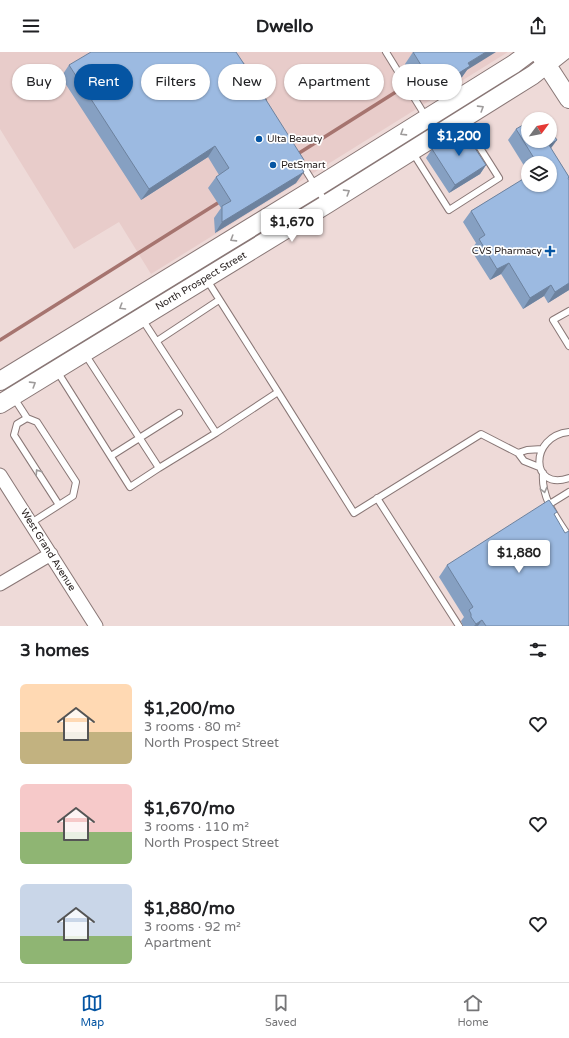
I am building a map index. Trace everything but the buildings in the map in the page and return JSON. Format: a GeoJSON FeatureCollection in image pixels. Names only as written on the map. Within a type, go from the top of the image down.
{"type":"FeatureCollection","features":[{"type":"Feature","properties":{"kind":"main road","name":"North Prospect Street"},"geometry":{"type":"LineString","coordinates":[[0,381],[317,187],[514,64],[530,52]]}},
{"type":"Feature","properties":{"kind":"main road","name":"North Prospect Street"},"geometry":{"type":"LineString","coordinates":[[7,400],[327,204],[533,75],[543,58],[563,52]]}},
{"type":"Feature","properties":{"kind":"main road"},"geometry":{"type":"LineString","coordinates":[[563,52],[569,59]]}},
{"type":"Feature","properties":{"kind":"main road"},"geometry":{"type":"LineString","coordinates":[[543,58],[569,99]]}},
{"type":"Feature","properties":{"kind":"street","name":"West Grand Avenue"},"geometry":{"type":"LineString","coordinates":[[0,474],[96,626]]}},
{"type":"Feature","properties":{"kind":"street"},"geometry":{"type":"LineString","coordinates":[[0,584],[51,554]]}},
{"type":"Feature","properties":{"kind":"lane"},"geometry":{"type":"LineString","coordinates":[[386,52],[427,118]]}},
{"type":"Feature","properties":{"kind":"lane"},"geometry":{"type":"LineString","coordinates":[[237,59],[266,106]]}},
{"type":"Feature","properties":{"kind":"lane"},"geometry":{"type":"LineString","coordinates":[[412,151],[449,210],[499,178],[462,120]]}},
{"type":"Feature","properties":{"kind":"lane"},"geometry":{"type":"LineString","coordinates":[[295,153],[327,204]]}},
{"type":"Feature","properties":{"kind":"lane"},"geometry":{"type":"LineString","coordinates":[[206,278],[354,512],[481,434],[518,453],[524,461],[539,467]]}},
{"type":"Feature","properties":{"kind":"lane"},"geometry":{"type":"LineString","coordinates":[[156,340],[219,300]]}},
{"type":"Feature","properties":{"kind":"lane"},"geometry":{"type":"LineString","coordinates":[[569,311],[553,320],[569,346]]}},
{"type":"Feature","properties":{"kind":"lane"},"geometry":{"type":"LineString","coordinates":[[142,318],[216,433]]}},
{"type":"Feature","properties":{"kind":"lane"},"geometry":{"type":"LineString","coordinates":[[84,353],[159,468]]}},
{"type":"Feature","properties":{"kind":"lane"},"geometry":{"type":"LineString","coordinates":[[56,370],[130,487],[278,392]]}},
{"type":"Feature","properties":{"kind":"lane"},"geometry":{"type":"LineString","coordinates":[[7,400],[27,418],[37,422],[76,482],[73,496],[31,523]]}},
{"type":"Feature","properties":{"kind":"lane"},"geometry":{"type":"LineString","coordinates":[[111,456],[179,413]]}},
{"type":"Feature","properties":{"kind":"lane"},"geometry":{"type":"LineString","coordinates":[[27,418],[17,424],[14,435],[59,505]]}},
{"type":"Feature","properties":{"kind":"lane"},"geometry":{"type":"LineString","coordinates":[[569,432],[557,435],[542,449],[538,457],[539,467],[543,473],[551,479],[557,480],[569,478]]}},
{"type":"Feature","properties":{"kind":"lane"},"geometry":{"type":"LineString","coordinates":[[518,453],[527,450],[542,449]]}},
{"type":"Feature","properties":{"kind":"lane"},"geometry":{"type":"LineString","coordinates":[[543,473],[542,484],[548,505],[569,537]]}},
{"type":"Feature","properties":{"kind":"lane"},"geometry":{"type":"LineString","coordinates":[[548,505],[569,492]]}},
{"type":"Feature","properties":{"kind":"lane"},"geometry":{"type":"LineString","coordinates":[[377,498],[458,626]]}},
{"type":"Feature","properties":{"kind":"shaded area"},"geometry":{"type":"Polygon","coordinates":[[[0,52],[508,52],[462,81],[462,64],[392,64],[392,100],[431,100],[151,274],[119,222],[74,249],[0,129],[0,52]]]}},
{"type":"Feature","properties":{"kind":"waterway"},"geometry":{"type":"LineString","coordinates":[[296,155],[392,94]]}},
{"type":"Feature","properties":{"kind":"waterway"},"geometry":{"type":"LineString","coordinates":[[0,340],[221,201]]}},
{"type":"Feature","properties":{"kind":"place","name":"Ulta Beauty"},"geometry":{"type":"Point","coordinates":[259,139]}},
{"type":"Feature","properties":{"kind":"place","name":"PetSmart"},"geometry":{"type":"Point","coordinates":[273,165]}},
{"type":"Feature","properties":{"kind":"place","name":"CVS Pharmacy"},"geometry":{"type":"Point","coordinates":[550,251]}}]}
